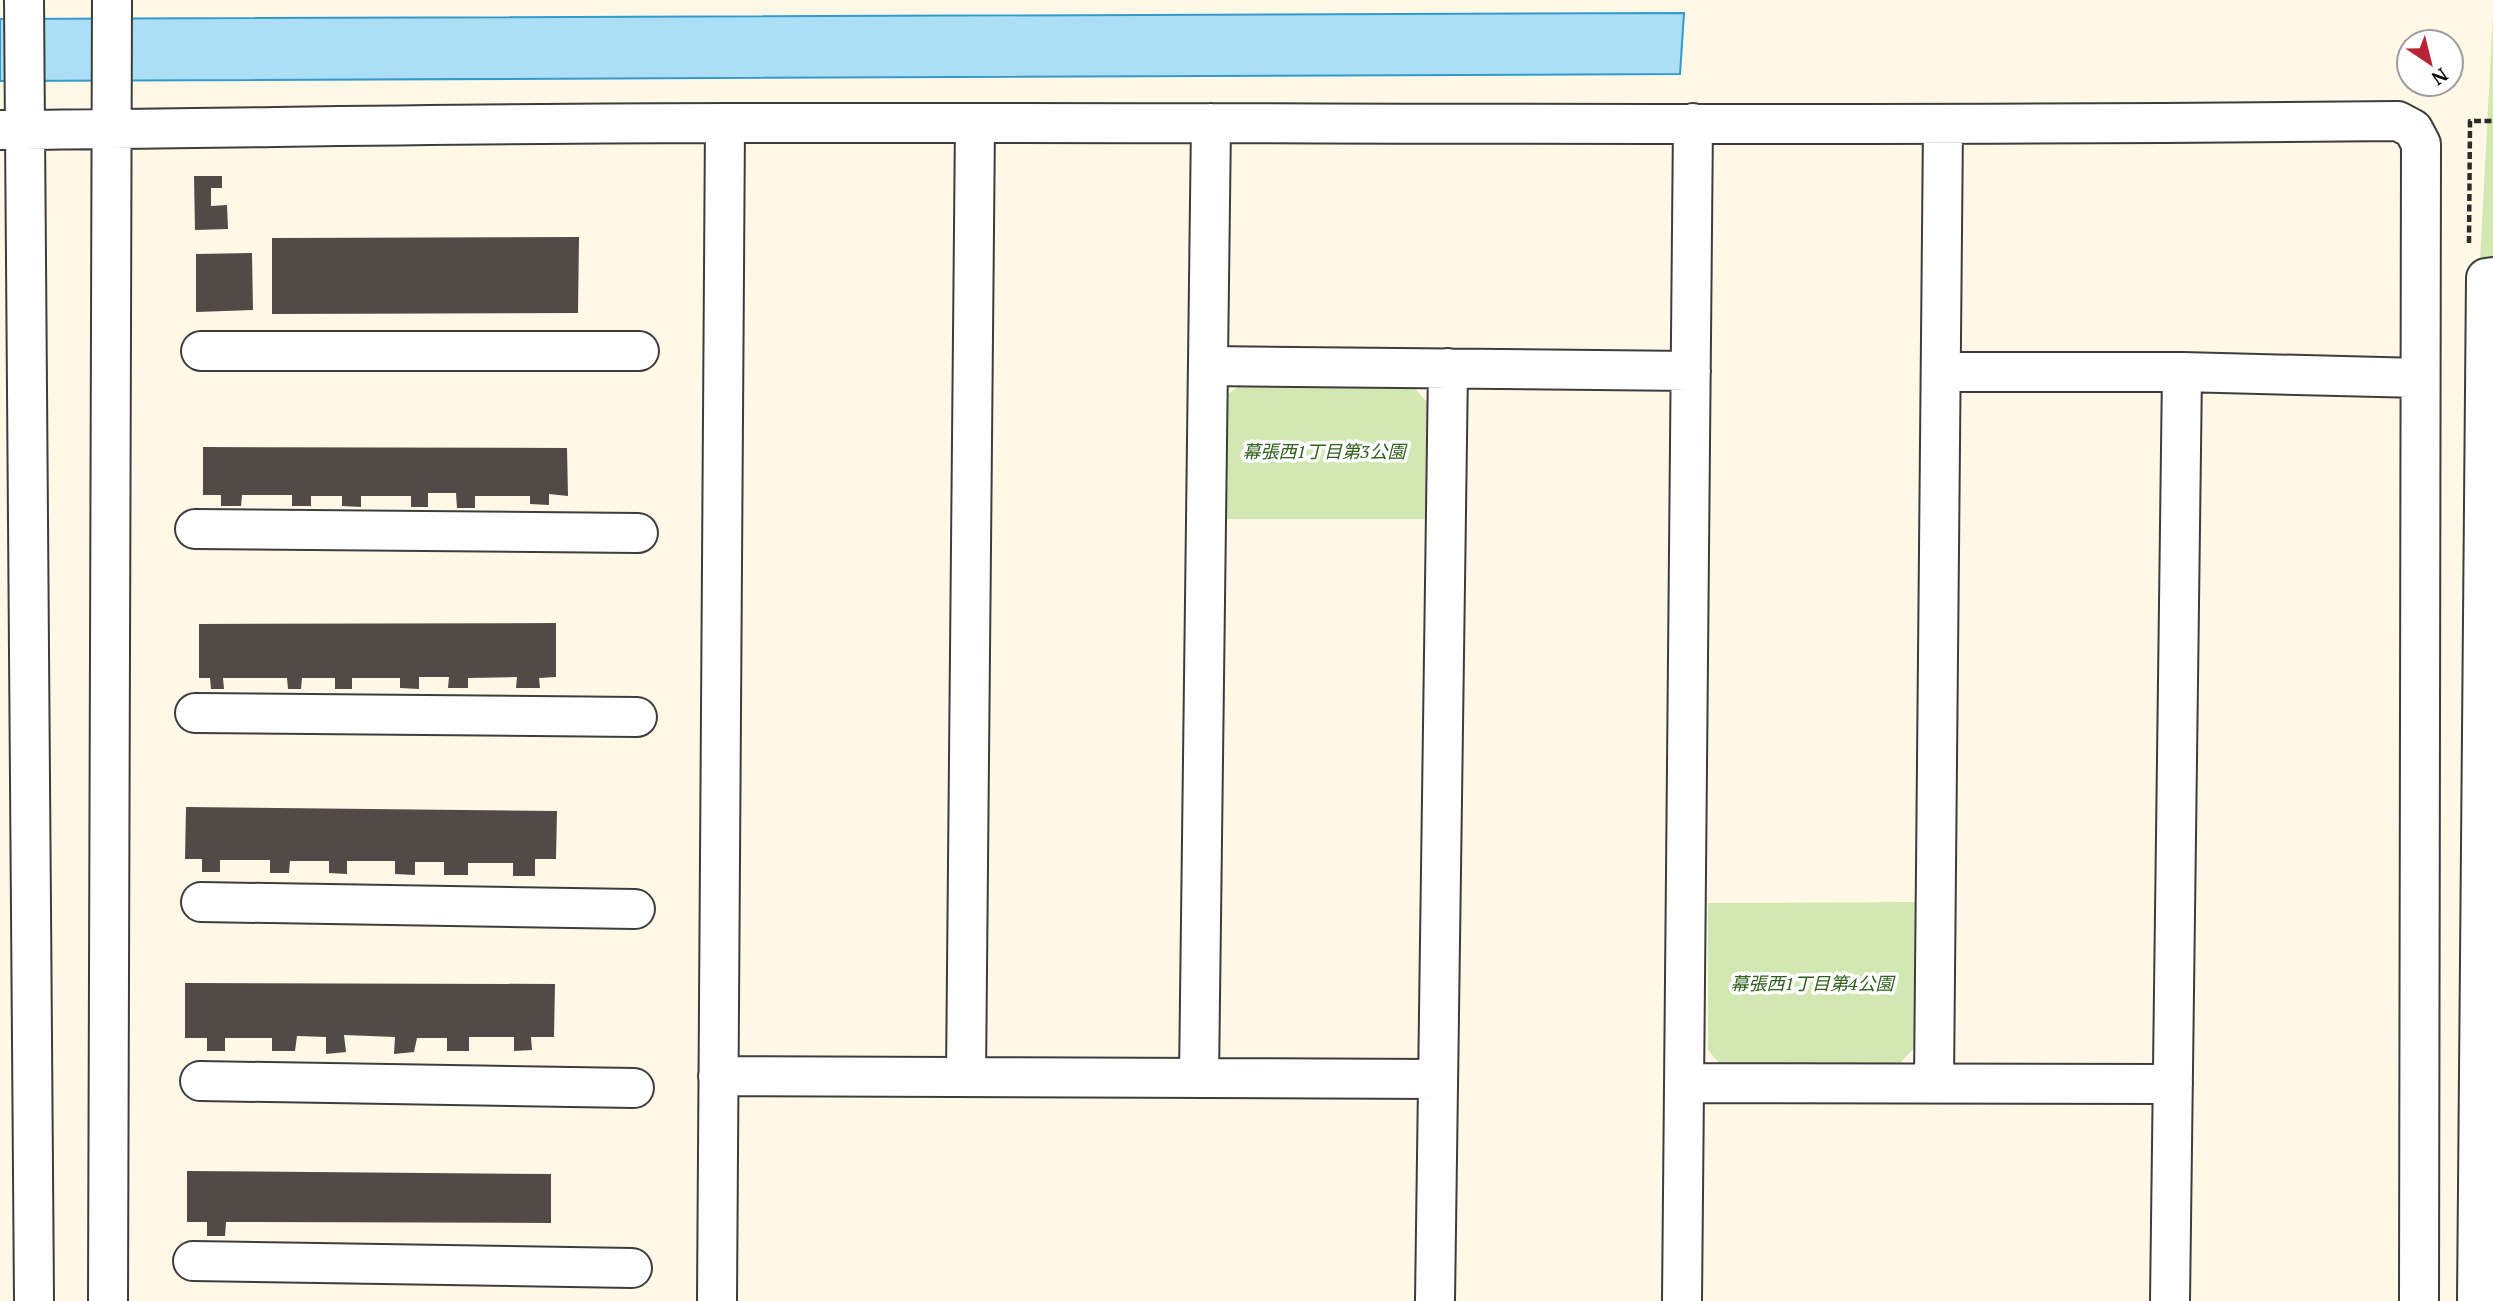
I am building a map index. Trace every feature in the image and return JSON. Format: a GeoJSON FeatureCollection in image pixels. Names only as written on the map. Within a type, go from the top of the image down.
{"type":"FeatureCollection","features":[{"type":"Feature","properties":{"kind":"street"},"geometry":{"type":"LineString","coordinates":[[24,0],[17,121],[34,1301]]}},
{"type":"Feature","properties":{"kind":"street"},"geometry":{"type":"LineString","coordinates":[[108,1301],[112,0]]}},
{"type":"Feature","properties":{"kind":"street"},"geometry":{"type":"LineString","coordinates":[[17,121],[112,115],[725,123],[1693,123],[1943,126],[2398,121],[2413,129],[2421,144],[2418,1301]]}},
{"type":"Feature","properties":{"kind":"street"},"geometry":{"type":"LineString","coordinates":[[717,1301],[725,123]]}},
{"type":"Feature","properties":{"kind":"street"},"geometry":{"type":"LineString","coordinates":[[966,1077],[975,123]]}},
{"type":"Feature","properties":{"kind":"street"},"geometry":{"type":"LineString","coordinates":[[1199,1078],[1211,123]]}},
{"type":"Feature","properties":{"kind":"street"},"geometry":{"type":"LineString","coordinates":[[1682,1301],[1693,123]]}},
{"type":"Feature","properties":{"kind":"street"},"geometry":{"type":"LineString","coordinates":[[1934,1081],[1943,126]]}},
{"type":"Feature","properties":{"kind":"street"},"geometry":{"type":"LineString","coordinates":[[2477,1301],[2486,1136],[2490,278]]}},
{"type":"Feature","properties":{"kind":"street"},"geometry":{"type":"LineString","coordinates":[[201,351],[639,351]]}},
{"type":"Feature","properties":{"kind":"street"},"geometry":{"type":"LineString","coordinates":[[1208,366],[1691,371]]}},
{"type":"Feature","properties":{"kind":"street"},"geometry":{"type":"LineString","coordinates":[[1435,1301],[1448,368]]}},
{"type":"Feature","properties":{"kind":"street"},"geometry":{"type":"LineString","coordinates":[[1941,372],[2182,372],[2420,378]]}},
{"type":"Feature","properties":{"kind":"street"},"geometry":{"type":"LineString","coordinates":[[2170,1301],[2182,372]]}},
{"type":"Feature","properties":{"kind":"street"},"geometry":{"type":"LineString","coordinates":[[195,529],[638,533]]}},
{"type":"Feature","properties":{"kind":"street"},"geometry":{"type":"LineString","coordinates":[[195,713],[637,717]]}},
{"type":"Feature","properties":{"kind":"street"},"geometry":{"type":"LineString","coordinates":[[201,902],[635,909]]}},
{"type":"Feature","properties":{"kind":"street"},"geometry":{"type":"LineString","coordinates":[[719,1076],[1438,1079]]}},
{"type":"Feature","properties":{"kind":"street"},"geometry":{"type":"LineString","coordinates":[[200,1081],[634,1088]]}},
{"type":"Feature","properties":{"kind":"street"},"geometry":{"type":"LineString","coordinates":[[1684,1083],[1934,1081],[2173,1084]]}},
{"type":"Feature","properties":{"kind":"street"},"geometry":{"type":"LineString","coordinates":[[193,1261],[632,1268]]}},
{"type":"Feature","properties":{"kind":"path"},"geometry":{"type":"LineString","coordinates":[[2490,278],[2469,264],[2470,121],[2493,121]]}},
{"type":"Feature","properties":{"kind":"green space"},"geometry":{"type":"Polygon","coordinates":[[[2493,15],[2493,260],[2480,260],[2493,15]]]}},
{"type":"Feature","properties":{"kind":"green space","name":"幕張西1丁目第3公園"},"geometry":{"type":"Polygon","coordinates":[[[1409,382],[1428,403],[1427,519],[1220,519],[1221,400],[1241,384],[1409,382]]]}},
{"type":"Feature","properties":{"kind":"green space","name":"幕張西1丁目第4公園"},"geometry":{"type":"Polygon","coordinates":[[[1916,902],[1916,1046],[1898,1065],[1719,1063],[1708,1050],[1708,903],[1916,902]]]}},
{"type":"Feature","properties":{"kind":"water"},"geometry":{"type":"Polygon","coordinates":[[[1684,13],[1680,74],[0,81],[0,19],[1684,13]]]}},
{"type":"Feature","properties":{"kind":"building"},"geometry":{"type":"Polygon","coordinates":[[[194,176],[222,176],[222,188],[211,188],[211,206],[227,205],[228,229],[195,230],[194,176]]]}},
{"type":"Feature","properties":{"kind":"building"},"geometry":{"type":"Polygon","coordinates":[[[579,237],[578,313],[272,314],[272,238],[579,237]]]}},
{"type":"Feature","properties":{"kind":"building"},"geometry":{"type":"Polygon","coordinates":[[[252,253],[253,310],[196,312],[196,254],[252,253]]]}},
{"type":"Feature","properties":{"kind":"building"},"geometry":{"type":"Polygon","coordinates":[[[203,447],[567,448],[568,496],[549,494],[549,505],[530,504],[530,496],[475,496],[475,508],[457,508],[456,493],[428,493],[428,507],[411,507],[411,496],[361,496],[361,507],[342,506],[342,496],[311,496],[311,506],[292,506],[292,495],[242,495],[241,506],[221,506],[221,495],[203,495],[203,447]]]}},
{"type":"Feature","properties":{"kind":"building"},"geometry":{"type":"Polygon","coordinates":[[[556,623],[556,677],[539,678],[540,688],[516,688],[517,677],[468,678],[468,688],[448,688],[449,677],[419,677],[419,689],[400,688],[400,678],[352,678],[352,689],[335,689],[335,678],[302,678],[301,689],[288,689],[287,678],[223,678],[224,689],[211,689],[210,678],[199,678],[199,624],[556,623]]]}},
{"type":"Feature","properties":{"kind":"building"},"geometry":{"type":"Polygon","coordinates":[[[186,807],[557,811],[556,859],[535,859],[535,876],[513,876],[513,863],[468,863],[468,875],[444,875],[444,862],[415,862],[415,875],[395,874],[395,861],[347,861],[347,874],[329,873],[329,861],[290,861],[289,873],[270,873],[270,860],[220,860],[220,872],[202,872],[202,859],[185,859],[186,807]]]}},
{"type":"Feature","properties":{"kind":"building"},"geometry":{"type":"Polygon","coordinates":[[[185,983],[555,984],[554,1037],[531,1037],[532,1050],[514,1051],[514,1037],[469,1037],[469,1051],[447,1051],[447,1038],[417,1038],[414,1052],[394,1054],[395,1037],[344,1035],[346,1052],[326,1054],[326,1037],[297,1036],[295,1051],[272,1051],[272,1038],[225,1038],[225,1051],[207,1051],[207,1038],[185,1038],[185,983]]]}},
{"type":"Feature","properties":{"kind":"building"},"geometry":{"type":"Polygon","coordinates":[[[187,1171],[551,1174],[551,1223],[226,1222],[225,1236],[207,1236],[207,1222],[187,1222],[187,1171]]]}}]}
